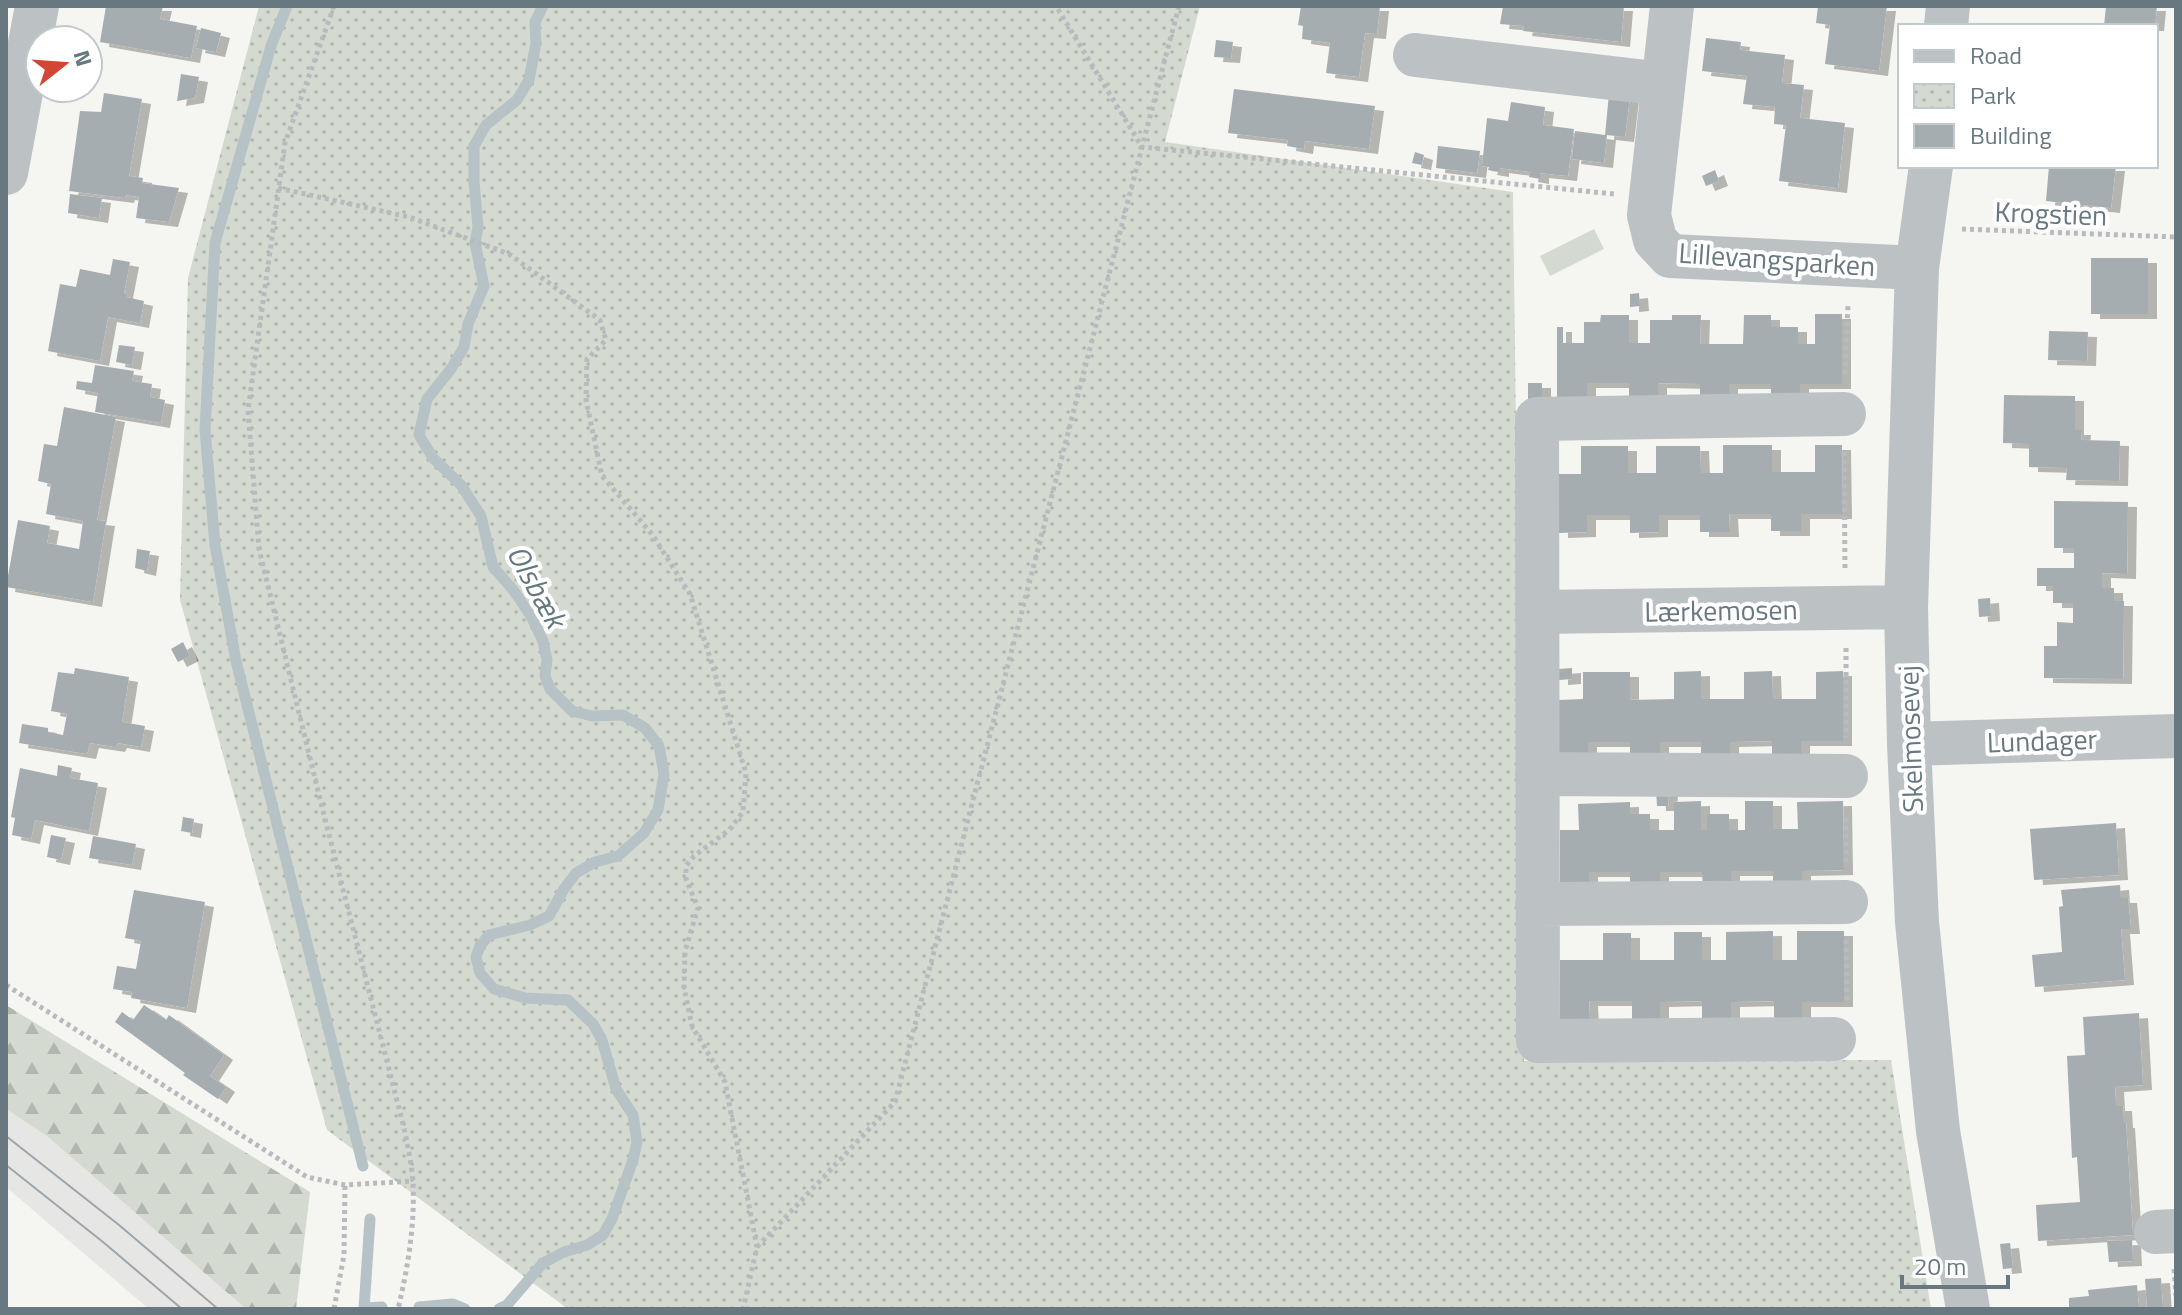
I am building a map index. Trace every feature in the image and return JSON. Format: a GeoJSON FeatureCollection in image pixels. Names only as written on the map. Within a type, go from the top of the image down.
{"type":"FeatureCollection","features":[{"type":"Feature","properties":{"kind":"street"},"geometry":{"type":"LineString","coordinates":[[6,173],[37,6]]}},
{"type":"Feature","properties":{"kind":"street","name":"Lillevangsparken"},"geometry":{"type":"LineString","coordinates":[[1672,6],[1649,215],[1655,240],[1670,256],[1850,265],[1921,248]]}},
{"type":"Feature","properties":{"kind":"street"},"geometry":{"type":"LineString","coordinates":[[1415,55],[1663,84]]}},
{"type":"Feature","properties":{"kind":"street","name":"Skelmosevej"},"geometry":{"type":"LineString","coordinates":[[1931,168],[1921,248],[1906,607],[1909,744],[1917,922],[1936,1116],[1968,1309]]}},
{"type":"Feature","properties":{"kind":"street"},"geometry":{"type":"LineString","coordinates":[[1834,1039],[1538,1041],[1537,419],[1844,414]]}},
{"type":"Feature","properties":{"kind":"street","name":"Lærkemosen"},"geometry":{"type":"LineString","coordinates":[[1537,612],[1906,607]]}},
{"type":"Feature","properties":{"kind":"street","name":"Lundager"},"geometry":{"type":"LineString","coordinates":[[1909,744],[2176,736]]}},
{"type":"Feature","properties":{"kind":"street"},"geometry":{"type":"LineString","coordinates":[[1537,774],[1846,776]]}},
{"type":"Feature","properties":{"kind":"street"},"geometry":{"type":"LineString","coordinates":[[1537,904],[1846,902]]}},
{"type":"Feature","properties":{"kind":"path"},"geometry":{"type":"LineString","coordinates":[[334,6],[285,143],[248,410],[259,549],[405,1132],[413,1181],[412,1234],[398,1309]]}},
{"type":"Feature","properties":{"kind":"path"},"geometry":{"type":"LineString","coordinates":[[1056,6],[1142,147]]}},
{"type":"Feature","properties":{"kind":"path"},"geometry":{"type":"LineString","coordinates":[[757,1247],[895,1102],[1179,6]]}},
{"type":"Feature","properties":{"kind":"path"},"geometry":{"type":"LineString","coordinates":[[1142,147],[1651,198]]}},
{"type":"Feature","properties":{"kind":"path"},"geometry":{"type":"LineString","coordinates":[[278,188],[409,217],[509,254],[600,320],[606,340],[587,359],[586,400],[602,476],[652,534],[690,594],[746,773],[743,812],[729,830],[694,856],[686,866],[686,879],[698,908],[685,951],[684,987],[692,1026],[725,1082],[757,1247],[743,1309]]}},
{"type":"Feature","properties":{"kind":"path","name":"Krogstien"},"geometry":{"type":"LineString","coordinates":[[1921,248],[2176,237]]}},
{"type":"Feature","properties":{"kind":"path"},"geometry":{"type":"LineString","coordinates":[[1834,1039],[1847,1033],[1844,414],[1850,265]]}},
{"type":"Feature","properties":{"kind":"path"},"geometry":{"type":"LineString","coordinates":[[6,985],[307,1177],[345,1185],[413,1181]]}},
{"type":"Feature","properties":{"kind":"path"},"geometry":{"type":"LineString","coordinates":[[334,1309],[344,1255],[345,1185]]}},
{"type":"Feature","properties":{"kind":"shaded area"},"geometry":{"type":"Polygon","coordinates":[[[6,1109],[48,1137],[246,1309],[149,1309],[6,1187],[6,1109]]]}},
{"type":"Feature","properties":{"kind":"green space"},"geometry":{"type":"Polygon","coordinates":[[[259,6],[1200,6],[1165,142],[1513,192],[1524,1061],[1891,1060],[1931,1309],[568,1309],[327,1130],[180,600],[188,278],[259,6]]]}},
{"type":"Feature","properties":{"kind":"green space"},"geometry":{"type":"Polygon","coordinates":[[[1594,229],[1604,249],[1550,276],[1540,256],[1594,229]]]}},
{"type":"Feature","properties":{"kind":"green space"},"geometry":{"type":"Polygon","coordinates":[[[6,1005],[310,1192],[296,1309],[246,1309],[48,1137],[6,1109],[6,1005]]]}},
{"type":"Feature","properties":{"kind":"building"},"geometry":{"type":"Polygon","coordinates":[[[106,6],[163,6],[160,19],[197,26],[191,58],[104,43],[106,6]]]}},
{"type":"Feature","properties":{"kind":"building"},"geometry":{"type":"Polygon","coordinates":[[[1301,6],[1380,6],[1377,34],[1365,33],[1359,77],[1326,73],[1330,43],[1302,39],[1303,26],[1298,25],[1301,6]]]}},
{"type":"Feature","properties":{"kind":"building"},"geometry":{"type":"Polygon","coordinates":[[[1503,6],[1624,6],[1621,42],[1523,31],[1524,26],[1500,24],[1503,6]]]}},
{"type":"Feature","properties":{"kind":"building"},"geometry":{"type":"Polygon","coordinates":[[[1818,6],[1887,6],[1879,71],[1825,64],[1830,25],[1816,23],[1818,6]]]}},
{"type":"Feature","properties":{"kind":"building"},"geometry":{"type":"Polygon","coordinates":[[[2106,6],[2157,6],[2155,24],[2104,24],[2106,6]]]}},
{"type":"Feature","properties":{"kind":"building"},"geometry":{"type":"Polygon","coordinates":[[[201,28],[221,33],[216,52],[196,48],[201,28]]]}},
{"type":"Feature","properties":{"kind":"building"},"geometry":{"type":"Polygon","coordinates":[[[1706,38],[1741,42],[1740,50],[1785,55],[1782,83],[1804,85],[1800,118],[1845,123],[1838,188],[1779,181],[1786,125],[1774,124],[1775,107],[1743,104],[1747,76],[1702,71],[1706,38]]]}},
{"type":"Feature","properties":{"kind":"building"},"geometry":{"type":"Polygon","coordinates":[[[1216,40],[1233,42],[1231,58],[1214,57],[1216,40]]]}},
{"type":"Feature","properties":{"kind":"building"},"geometry":{"type":"Polygon","coordinates":[[[181,74],[199,77],[195,98],[177,101],[181,74]]]}},
{"type":"Feature","properties":{"kind":"building"},"geometry":{"type":"Polygon","coordinates":[[[1234,89],[1375,106],[1369,149],[1305,141],[1304,149],[1287,146],[1288,140],[1228,133],[1234,89]]]}},
{"type":"Feature","properties":{"kind":"building"},"geometry":{"type":"Polygon","coordinates":[[[104,93],[142,99],[129,176],[143,178],[142,183],[179,188],[169,222],[136,218],[139,197],[69,191],[80,111],[101,112],[104,93]]]}},
{"type":"Feature","properties":{"kind":"building"},"geometry":{"type":"Polygon","coordinates":[[[1609,94],[1630,96],[1625,137],[1607,135],[1604,163],[1572,159],[1575,131],[1605,135],[1609,94]]]}},
{"type":"Feature","properties":{"kind":"building"},"geometry":{"type":"Polygon","coordinates":[[[1511,102],[1545,107],[1543,125],[1574,129],[1568,176],[1540,173],[1540,179],[1529,177],[1530,172],[1500,168],[1500,172],[1482,166],[1487,118],[1508,121],[1511,102]]]}},
{"type":"Feature","properties":{"kind":"building"},"geometry":{"type":"Polygon","coordinates":[[[1438,146],[1480,151],[1477,173],[1436,168],[1438,146]]]}},
{"type":"Feature","properties":{"kind":"building"},"geometry":{"type":"Polygon","coordinates":[[[1415,152],[1424,155],[1422,165],[1412,163],[1415,152]]]}},
{"type":"Feature","properties":{"kind":"building"},"geometry":{"type":"Polygon","coordinates":[[[2049,168],[2116,168],[2111,208],[2046,201],[2049,168]]]}},
{"type":"Feature","properties":{"kind":"building"},"geometry":{"type":"Polygon","coordinates":[[[1715,170],[1719,181],[1706,186],[1702,176],[1715,170]]]}},
{"type":"Feature","properties":{"kind":"building"},"geometry":{"type":"Polygon","coordinates":[[[70,194],[102,198],[99,218],[68,213],[70,194]]]}},
{"type":"Feature","properties":{"kind":"building"},"geometry":{"type":"Polygon","coordinates":[[[2091,258],[2148,258],[2148,314],[2091,314],[2091,258]]]}},
{"type":"Feature","properties":{"kind":"building"},"geometry":{"type":"Polygon","coordinates":[[[113,259],[130,262],[124,293],[126,297],[144,301],[140,323],[108,317],[100,361],[48,351],[60,284],[76,287],[80,269],[110,275],[113,259]]]}},
{"type":"Feature","properties":{"kind":"building"},"geometry":{"type":"Polygon","coordinates":[[[1639,293],[1640,306],[1630,307],[1630,294],[1639,293]]]}},
{"type":"Feature","properties":{"kind":"building"},"geometry":{"type":"Polygon","coordinates":[[[1815,314],[1842,314],[1842,384],[1800,384],[1800,401],[1771,401],[1771,384],[1729,384],[1729,402],[1700,402],[1700,384],[1658,383],[1658,402],[1629,402],[1629,383],[1587,383],[1587,402],[1557,401],[1557,327],[1563,327],[1563,343],[1584,343],[1584,322],[1600,322],[1601,315],[1629,315],[1629,343],[1650,343],[1650,320],[1672,320],[1672,315],[1701,315],[1700,344],[1743,344],[1744,315],[1771,315],[1771,327],[1798,327],[1798,344],[1815,344],[1815,314]]]}},
{"type":"Feature","properties":{"kind":"building"},"geometry":{"type":"Polygon","coordinates":[[[2049,331],[2088,332],[2087,361],[2048,360],[2049,331]]]}},
{"type":"Feature","properties":{"kind":"building"},"geometry":{"type":"Polygon","coordinates":[[[119,345],[135,347],[132,365],[116,362],[119,345]]]}},
{"type":"Feature","properties":{"kind":"building"},"geometry":{"type":"Polygon","coordinates":[[[95,365],[134,371],[132,381],[152,384],[150,397],[165,400],[161,423],[95,412],[98,393],[76,389],[77,381],[92,383],[95,365]]]}},
{"type":"Feature","properties":{"kind":"building"},"geometry":{"type":"Polygon","coordinates":[[[1528,383],[1542,383],[1542,401],[1528,402],[1528,383]]]}},
{"type":"Feature","properties":{"kind":"building"},"geometry":{"type":"Polygon","coordinates":[[[2004,395],[2075,396],[2075,430],[2082,430],[2081,440],[2120,441],[2119,481],[2066,480],[2067,468],[2029,467],[2029,444],[2003,443],[2004,395]]]}},
{"type":"Feature","properties":{"kind":"building"},"geometry":{"type":"Polygon","coordinates":[[[64,407],[116,417],[97,520],[106,521],[93,602],[6,587],[18,520],[50,526],[47,543],[79,549],[83,521],[46,514],[51,484],[38,481],[44,444],[57,446],[64,407]]]}},
{"type":"Feature","properties":{"kind":"building"},"geometry":{"type":"Polygon","coordinates":[[[1723,445],[1772,445],[1772,472],[1815,472],[1815,445],[1842,445],[1843,514],[1801,514],[1801,531],[1771,531],[1771,514],[1729,514],[1730,532],[1700,532],[1700,515],[1659,515],[1659,532],[1630,533],[1630,515],[1587,515],[1587,532],[1559,533],[1558,474],[1581,474],[1581,446],[1628,446],[1628,473],[1656,473],[1656,446],[1700,446],[1701,473],[1723,473],[1723,445]]]}},
{"type":"Feature","properties":{"kind":"building"},"geometry":{"type":"Polygon","coordinates":[[[2054,501],[2128,502],[2127,574],[2102,573],[2102,588],[2114,588],[2114,601],[2124,601],[2123,679],[2044,678],[2044,646],[2057,646],[2057,622],[2073,623],[2073,603],[2053,603],[2053,586],[2037,586],[2037,568],[2074,568],[2074,548],[2054,548],[2054,501]]]}},
{"type":"Feature","properties":{"kind":"building"},"geometry":{"type":"Polygon","coordinates":[[[137,549],[150,551],[147,571],[135,568],[137,549]]]}},
{"type":"Feature","properties":{"kind":"building"},"geometry":{"type":"Polygon","coordinates":[[[1990,598],[1991,616],[1979,617],[1978,599],[1990,598]]]}},
{"type":"Feature","properties":{"kind":"building"},"geometry":{"type":"Polygon","coordinates":[[[183,642],[190,656],[178,662],[171,649],[183,642]]]}},
{"type":"Feature","properties":{"kind":"building"},"geometry":{"type":"Polygon","coordinates":[[[75,668],[129,677],[122,722],[145,726],[141,747],[90,743],[87,754],[19,743],[22,724],[48,728],[48,732],[63,735],[67,714],[51,711],[58,672],[74,674],[75,668]]]}},
{"type":"Feature","properties":{"kind":"building"},"geometry":{"type":"Polygon","coordinates":[[[1572,668],[1572,679],[1559,680],[1559,669],[1572,668]]]}},
{"type":"Feature","properties":{"kind":"building"},"geometry":{"type":"Polygon","coordinates":[[[1701,671],[1701,699],[1744,699],[1744,672],[1772,671],[1773,699],[1816,699],[1816,672],[1843,671],[1843,741],[1801,741],[1801,758],[1772,758],[1772,741],[1730,742],[1730,758],[1701,757],[1701,742],[1660,742],[1660,758],[1630,758],[1630,742],[1588,742],[1588,758],[1559,758],[1559,700],[1583,699],[1583,672],[1630,672],[1630,700],[1674,699],[1674,672],[1701,671]]]}},
{"type":"Feature","properties":{"kind":"building"},"geometry":{"type":"Polygon","coordinates":[[[58,765],[72,768],[70,778],[98,783],[89,831],[35,820],[31,839],[12,835],[15,818],[11,817],[20,768],[57,776],[58,765]]]}},
{"type":"Feature","properties":{"kind":"building"},"geometry":{"type":"Polygon","coordinates":[[[1656,790],[1669,790],[1668,806],[1657,806],[1656,790]]]}},
{"type":"Feature","properties":{"kind":"building"},"geometry":{"type":"Polygon","coordinates":[[[1701,801],[1701,830],[1707,830],[1707,814],[1729,814],[1729,830],[1745,830],[1745,801],[1773,801],[1773,829],[1798,829],[1797,802],[1843,801],[1844,870],[1802,871],[1802,888],[1773,888],[1773,871],[1731,871],[1731,889],[1703,889],[1702,872],[1660,872],[1660,888],[1630,889],[1630,872],[1589,872],[1589,889],[1560,889],[1560,830],[1579,830],[1578,804],[1630,802],[1630,814],[1650,814],[1650,830],[1674,830],[1674,802],[1701,801]]]}},
{"type":"Feature","properties":{"kind":"building"},"geometry":{"type":"Polygon","coordinates":[[[183,817],[194,819],[192,833],[181,831],[183,817]]]}},
{"type":"Feature","properties":{"kind":"building"},"geometry":{"type":"Polygon","coordinates":[[[2116,823],[2119,875],[2034,880],[2030,829],[2116,823]]]}},
{"type":"Feature","properties":{"kind":"building"},"geometry":{"type":"Polygon","coordinates":[[[51,835],[66,838],[61,860],[47,857],[51,835]]]}},
{"type":"Feature","properties":{"kind":"building"},"geometry":{"type":"Polygon","coordinates":[[[93,836],[136,844],[132,865],[89,858],[93,836]]]}},
{"type":"Feature","properties":{"kind":"building"},"geometry":{"type":"Polygon","coordinates":[[[2120,885],[2121,898],[2128,898],[2131,929],[2121,929],[2125,980],[2035,987],[2032,955],[2062,952],[2061,890],[2120,885]]]}},
{"type":"Feature","properties":{"kind":"building"},"geometry":{"type":"Polygon","coordinates":[[[134,890],[205,902],[187,1008],[131,998],[132,992],[113,989],[117,966],[136,969],[141,941],[125,938],[134,890]]]}},
{"type":"Feature","properties":{"kind":"building"},"geometry":{"type":"Polygon","coordinates":[[[1773,931],[1773,960],[1797,960],[1797,931],[1844,931],[1844,1002],[1802,1002],[1802,1019],[1774,1019],[1774,1001],[1731,1002],[1731,1018],[1702,1018],[1702,1001],[1660,1002],[1660,1019],[1632,1019],[1632,1001],[1589,1001],[1590,1020],[1560,1020],[1560,960],[1603,960],[1603,933],[1631,933],[1631,960],[1674,960],[1674,932],[1702,932],[1702,960],[1726,960],[1726,932],[1773,931]]]}},
{"type":"Feature","properties":{"kind":"building"},"geometry":{"type":"Polygon","coordinates":[[[144,1005],[166,1020],[169,1015],[224,1055],[210,1076],[226,1087],[218,1099],[115,1022],[122,1012],[133,1020],[144,1005]]]}},
{"type":"Feature","properties":{"kind":"building"},"geometry":{"type":"Polygon","coordinates":[[[2139,1013],[2143,1085],[2115,1087],[2116,1106],[2123,1106],[2126,1123],[2133,1235],[2038,1241],[2036,1205],[2080,1202],[2077,1157],[2072,1158],[2067,1056],[2085,1055],[2083,1017],[2139,1013]]]}},
{"type":"Feature","properties":{"kind":"building"},"geometry":{"type":"Polygon","coordinates":[[[2132,1240],[2133,1261],[2109,1262],[2107,1241],[2132,1240]]]}},
{"type":"Feature","properties":{"kind":"building"},"geometry":{"type":"Polygon","coordinates":[[[2010,1243],[2013,1268],[2003,1269],[2000,1244],[2010,1243]]]}},
{"type":"Feature","properties":{"kind":"building"},"geometry":{"type":"Polygon","coordinates":[[[2161,1278],[2163,1309],[2147,1309],[2145,1279],[2161,1278]]]}},
{"type":"Feature","properties":{"kind":"building"},"geometry":{"type":"Polygon","coordinates":[[[2137,1285],[2139,1309],[2069,1309],[2069,1298],[2089,1296],[2088,1290],[2137,1285]]]}},
{"type":"Feature","properties":{"kind":"waterway","name":"Olsbæk"},"geometry":{"type":"LineString","coordinates":[[287,6],[271,46],[215,243],[205,430],[215,545],[236,661],[363,1166]]}},
{"type":"Feature","properties":{"kind":"waterway","name":"Olsbæk"},"geometry":{"type":"LineString","coordinates":[[499,1309],[507,1305],[543,1263],[603,1235],[612,1219],[637,1142],[633,1115],[616,1089],[602,1040],[593,1024],[568,1000],[525,998],[494,989],[480,973],[476,957],[489,935],[530,925],[549,916],[576,873],[595,862],[618,856],[644,833],[658,810],[664,774],[659,746],[645,728],[623,715],[592,716],[572,711],[550,689],[545,676],[547,660],[543,641],[531,616],[493,567],[481,516],[461,485],[433,458],[419,435],[427,399],[464,347],[468,324],[484,286],[475,243],[478,227],[474,146],[486,125],[517,100],[529,80],[536,43],[535,22],[543,6]]}},
{"type":"Feature","properties":{"kind":"waterway","name":"Olsbæk"},"geometry":{"type":"LineString","coordinates":[[364,1309],[370,1219]]}},
{"type":"Feature","properties":{"kind":"waterway","name":"Olsbæk"},"geometry":{"type":"LineString","coordinates":[[419,1307],[453,1304],[465,1309]]}},
{"type":"Feature","properties":{"kind":"waterway","name":"Olsbæk"},"geometry":{"type":"LineString","coordinates":[[364,1308],[382,1307]]}},
{"type":"Feature","properties":{"kind":"tram line"},"geometry":{"type":"LineString","coordinates":[[6,1136],[119,1225],[218,1309]]}},
{"type":"Feature","properties":{"kind":"tram line"},"geometry":{"type":"LineString","coordinates":[[6,1165],[182,1309]]}}]}
